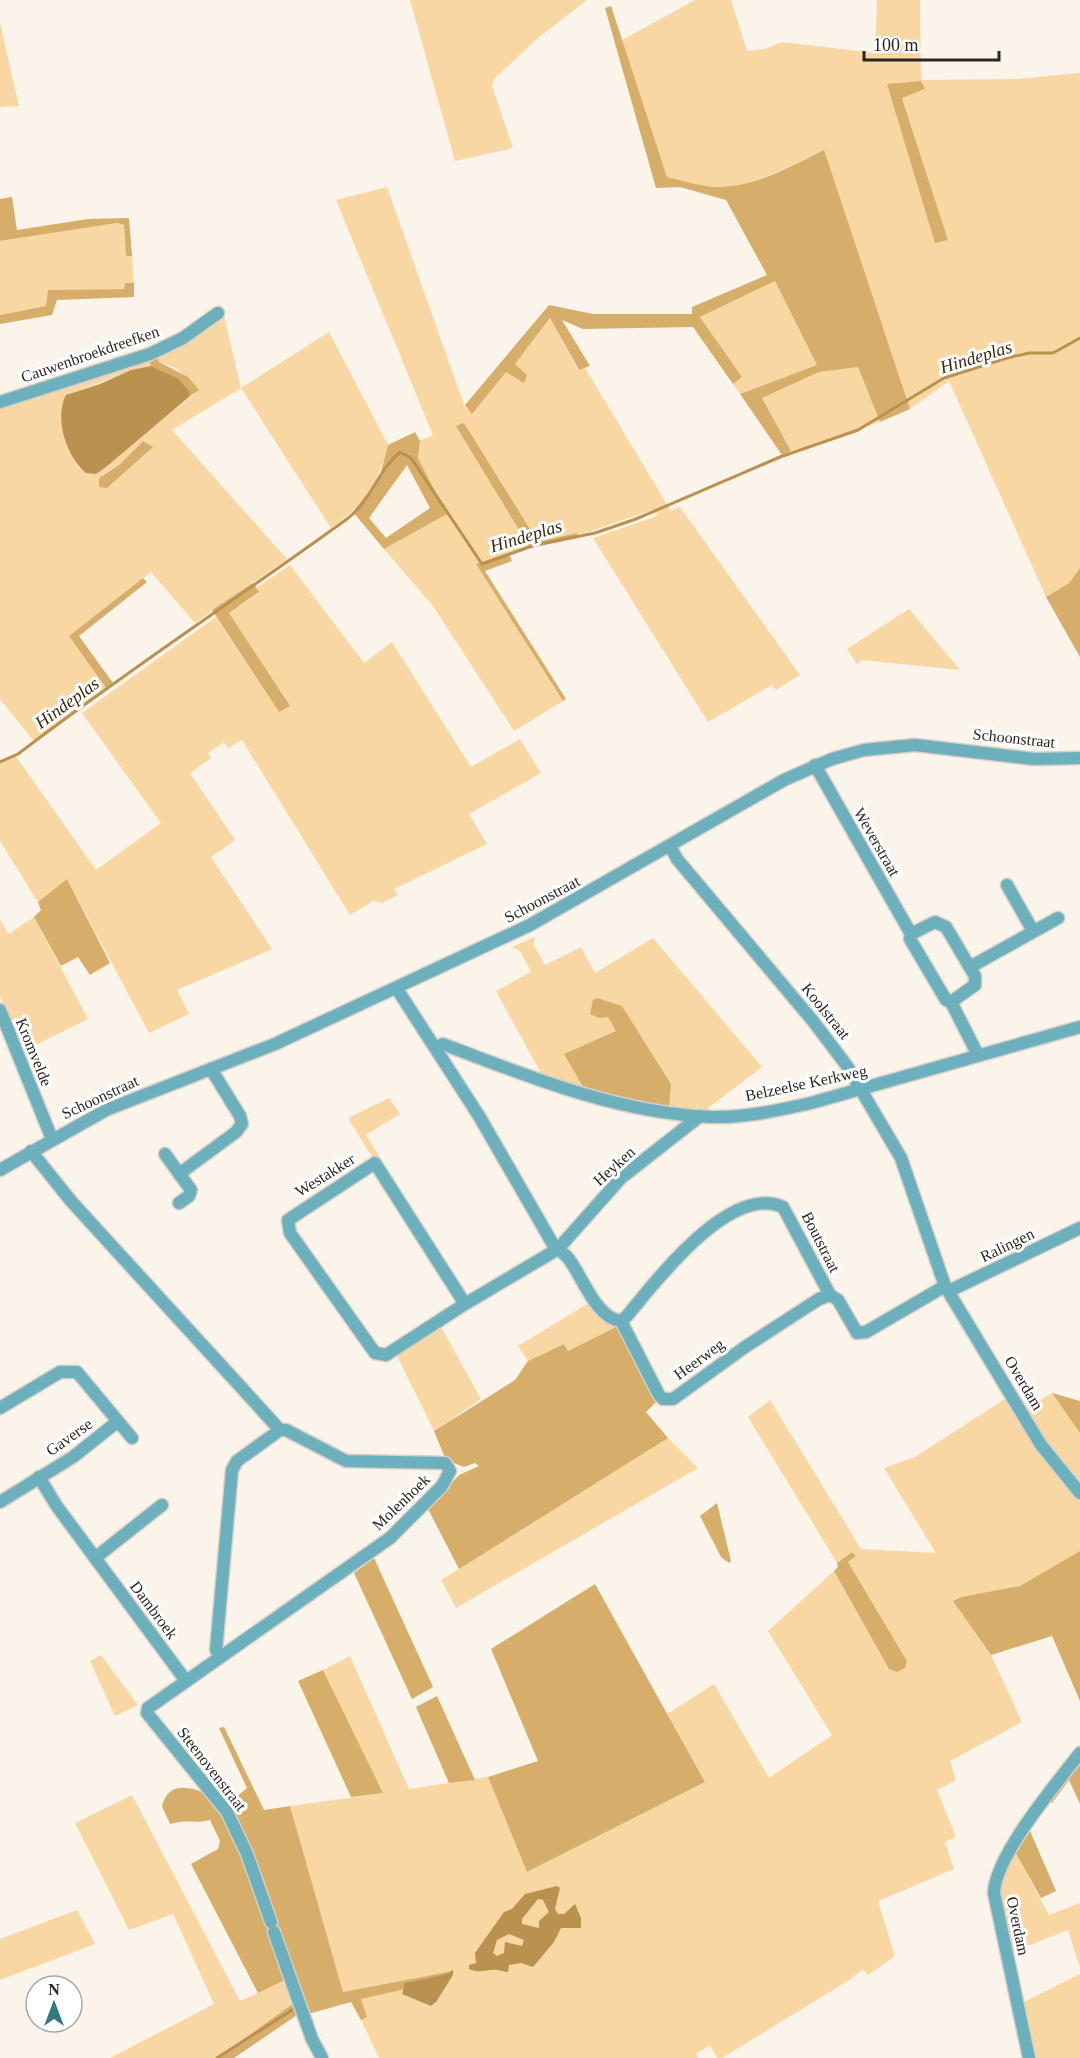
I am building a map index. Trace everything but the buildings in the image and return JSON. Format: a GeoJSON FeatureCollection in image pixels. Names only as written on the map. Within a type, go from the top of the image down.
{"type":"FeatureCollection","features":[{"type":"Feature","properties":{"kind":"street","name":"Cauwenbroekdreefken"},"geometry":{"type":"LineString","coordinates":[[0,402],[150,354],[183,338],[218,314]]}},
{"type":"Feature","properties":{"kind":"street","name":"Schoonstraat"},"geometry":{"type":"LineString","coordinates":[[0,1170],[51,1139],[120,1103],[275,1044],[531,925],[776,784],[815,765],[864,750],[915,745],[1035,759],[1080,758]]}},
{"type":"Feature","properties":{"kind":"street","name":"Weverstraat"},"geometry":{"type":"LineString","coordinates":[[815,765],[910,934],[910,939],[946,1000],[951,1002],[978,1054]]}},
{"type":"Feature","properties":{"kind":"street","name":"Koolstraat"},"geometry":{"type":"LineString","coordinates":[[670,846],[677,858],[820,1029],[862,1090],[901,1158],[947,1288]]}},
{"type":"Feature","properties":{"kind":"street"},"geometry":{"type":"LineString","coordinates":[[1007,885],[1033,931]]}},
{"type":"Feature","properties":{"kind":"street"},"geometry":{"type":"LineString","coordinates":[[970,968],[1058,918]]}},
{"type":"Feature","properties":{"kind":"street"},"geometry":{"type":"LineString","coordinates":[[910,934],[935,922],[943,924],[975,976],[975,985],[951,1002]]}},
{"type":"Feature","properties":{"kind":"street"},"geometry":{"type":"LineString","coordinates":[[397,989],[436,1048],[558,1250],[568,1257],[605,1313],[610,1318],[621,1321]]}},
{"type":"Feature","properties":{"kind":"street","name":"Kromvelde"},"geometry":{"type":"LineString","coordinates":[[0,1010],[51,1139]]}},
{"type":"Feature","properties":{"kind":"street","name":"Belzeelse Kerkweg"},"geometry":{"type":"LineString","coordinates":[[436,1048],[443,1044],[534,1079],[578,1092],[700,1116],[719,1117],[778,1110],[862,1090],[978,1054],[1080,1027]]}},
{"type":"Feature","properties":{"kind":"street"},"geometry":{"type":"LineString","coordinates":[[179,1174],[236,1132],[242,1124],[240,1116],[211,1069]]}},
{"type":"Feature","properties":{"kind":"street","name":"Heyken"},"geometry":{"type":"LineString","coordinates":[[558,1250],[621,1178],[700,1116]]}},
{"type":"Feature","properties":{"kind":"street","name":"Molenhoek"},"geometry":{"type":"LineString","coordinates":[[31,1151],[71,1202],[280,1430],[286,1430],[346,1461],[445,1463],[450,1476],[390,1538],[148,1708]]}},
{"type":"Feature","properties":{"kind":"street"},"geometry":{"type":"LineString","coordinates":[[165,1154],[191,1193],[179,1203]]}},
{"type":"Feature","properties":{"kind":"street","name":"Westakker"},"geometry":{"type":"LineString","coordinates":[[373,1164],[377,1164],[465,1304],[386,1355],[375,1353],[286,1224],[290,1216],[373,1164]]}},
{"type":"Feature","properties":{"kind":"street","name":"Boutstraat"},"geometry":{"type":"LineString","coordinates":[[621,1321],[686,1247],[737,1209],[774,1204],[783,1207],[787,1212],[830,1295],[838,1300],[851,1328],[860,1334],[947,1288]]}},
{"type":"Feature","properties":{"kind":"street","name":"Ralingen"},"geometry":{"type":"LineString","coordinates":[[947,1288],[1080,1228]]}},
{"type":"Feature","properties":{"kind":"street"},"geometry":{"type":"LineString","coordinates":[[465,1304],[558,1250]]}},
{"type":"Feature","properties":{"kind":"street","name":"Overdam"},"geometry":{"type":"LineString","coordinates":[[947,1288],[1041,1445],[1080,1493]]}},
{"type":"Feature","properties":{"kind":"street","name":"Heerweg"},"geometry":{"type":"LineString","coordinates":[[621,1321],[659,1395],[663,1399],[673,1399],[745,1347],[819,1299],[830,1295]]}},
{"type":"Feature","properties":{"kind":"street","name":"Gaverse"},"geometry":{"type":"LineString","coordinates":[[0,1408],[60,1372],[69,1370],[77,1372],[132,1438]]}},
{"type":"Feature","properties":{"kind":"street","name":"Gaverse"},"geometry":{"type":"LineString","coordinates":[[39,1477],[73,1457],[117,1422]]}},
{"type":"Feature","properties":{"kind":"street"},"geometry":{"type":"LineString","coordinates":[[220,1657],[216,1650],[232,1470],[237,1461],[280,1430]]}},
{"type":"Feature","properties":{"kind":"street"},"geometry":{"type":"LineString","coordinates":[[0,1502],[39,1477]]}},
{"type":"Feature","properties":{"kind":"street","name":"Dambroek"},"geometry":{"type":"LineString","coordinates":[[39,1477],[56,1505],[186,1681]]}},
{"type":"Feature","properties":{"kind":"street"},"geometry":{"type":"LineString","coordinates":[[95,1558],[160,1510]]}},
{"type":"Feature","properties":{"kind":"street","name":"Steenovenstraat"},"geometry":{"type":"LineString","coordinates":[[148,1708],[147,1713],[227,1812],[237,1828],[312,2039],[322,2058]]}},
{"type":"Feature","properties":{"kind":"street","name":"Overdam"},"geometry":{"type":"LineString","coordinates":[[1029,2058],[994,1893],[994,1882],[1004,1857],[1080,1753]]}},
{"type":"Feature","properties":{"kind":"shaded area"},"geometry":{"type":"Polygon","coordinates":[[[410,0],[587,0],[538,38],[494,79],[492,86],[513,148],[455,161],[410,0]]]}},
{"type":"Feature","properties":{"kind":"shaded area"},"geometry":{"type":"Polygon","coordinates":[[[695,0],[731,0],[747,51],[765,49],[782,42],[875,53],[877,0],[920,0],[921,80],[1015,79],[1080,73],[1080,568],[1069,583],[1046,597],[949,381],[910,409],[824,151],[759,179],[731,186],[704,186],[667,177],[622,40],[695,0]],[[888,84],[935,242],[948,240],[902,97],[925,89],[888,84]]]}},
{"type":"Feature","properties":{"kind":"shaded area"},"geometry":{"type":"Polygon","coordinates":[[[611,6],[667,177],[704,186],[731,186],[759,180],[824,150],[910,409],[880,422],[858,367],[819,372],[762,398],[791,451],[782,455],[740,394],[817,365],[775,281],[700,317],[742,377],[733,384],[693,327],[583,329],[562,320],[590,366],[579,370],[550,318],[515,364],[527,375],[524,383],[506,372],[472,414],[465,405],[549,305],[593,314],[692,314],[692,307],[767,275],[726,200],[680,187],[656,188],[605,8],[611,6]]]}},
{"type":"Feature","properties":{"kind":"shaded area"},"geometry":{"type":"Polygon","coordinates":[[[0,23],[19,106],[0,107],[0,23]]]}},
{"type":"Feature","properties":{"kind":"shaded area"},"geometry":{"type":"Polygon","coordinates":[[[921,81],[925,89],[902,98],[948,240],[935,243],[887,84],[921,81]]]}},
{"type":"Feature","properties":{"kind":"shaded area"},"geometry":{"type":"Polygon","coordinates":[[[387,187],[464,405],[472,413],[506,372],[523,382],[515,364],[550,318],[578,370],[585,368],[671,511],[680,507],[800,675],[776,690],[772,685],[708,722],[593,538],[657,516],[655,509],[588,532],[538,542],[457,426],[530,548],[477,565],[563,701],[514,731],[433,606],[384,549],[447,513],[418,458],[420,441],[433,435],[336,200],[387,187]]]}},
{"type":"Feature","properties":{"kind":"shaded area"},"geometry":{"type":"Polygon","coordinates":[[[12,197],[17,230],[88,219],[129,218],[132,256],[126,256],[124,225],[117,223],[0,241],[0,199],[12,197]]]}},
{"type":"Feature","properties":{"kind":"shaded area"},"geometry":{"type":"Polygon","coordinates":[[[117,223],[124,225],[126,255],[132,256],[134,283],[125,283],[124,289],[49,290],[46,306],[0,315],[0,241],[117,223]]]}},
{"type":"Feature","properties":{"kind":"shaded area"},"geometry":{"type":"Polygon","coordinates":[[[775,281],[818,365],[740,394],[733,384],[742,377],[700,317],[775,281]]]}},
{"type":"Feature","properties":{"kind":"shaded area"},"geometry":{"type":"Polygon","coordinates":[[[125,283],[134,283],[134,297],[57,300],[52,315],[0,324],[0,315],[46,306],[48,290],[124,289],[125,283]]]}},
{"type":"Feature","properties":{"kind":"shaded area"},"geometry":{"type":"Polygon","coordinates":[[[224,316],[241,388],[172,430],[287,559],[195,623],[151,572],[69,636],[106,688],[34,741],[0,699],[0,406],[149,358],[151,366],[119,375],[66,395],[62,412],[67,445],[76,464],[82,470],[96,474],[198,391],[176,368],[159,362],[156,356],[224,316]],[[143,441],[119,465],[102,475],[107,488],[152,447],[143,441]]]}},
{"type":"Feature","properties":{"kind":"shaded area"},"geometry":{"type":"Polygon","coordinates":[[[329,332],[388,445],[374,483],[362,502],[331,528],[241,388],[329,332]]]}},
{"type":"Feature","properties":{"kind":"shaded area"},"geometry":{"type":"Polygon","coordinates":[[[156,356],[159,362],[188,377],[199,390],[189,397],[190,392],[178,378],[151,366],[149,358],[156,356]]]}},
{"type":"Feature","properties":{"kind":"shaded area"},"geometry":{"type":"Polygon","coordinates":[[[151,366],[178,378],[190,392],[189,397],[106,467],[96,474],[86,473],[73,457],[64,436],[61,414],[66,395],[100,384],[131,370],[151,366]]]}},
{"type":"Feature","properties":{"kind":"shaded area"},"geometry":{"type":"Polygon","coordinates":[[[858,367],[880,422],[791,451],[762,398],[819,372],[858,367]]]}},
{"type":"Feature","properties":{"kind":"shaded area"},"geometry":{"type":"Polygon","coordinates":[[[464,423],[538,542],[577,533],[578,538],[530,548],[456,426],[464,423]]]}},
{"type":"Feature","properties":{"kind":"shaded area"},"geometry":{"type":"Polygon","coordinates":[[[415,432],[420,441],[418,458],[447,514],[384,549],[353,512],[379,479],[388,445],[415,432]],[[407,465],[369,518],[386,538],[430,508],[407,465]]]}},
{"type":"Feature","properties":{"kind":"shaded area"},"geometry":{"type":"Polygon","coordinates":[[[143,441],[153,447],[107,488],[99,487],[99,478],[119,465],[143,441]]]}},
{"type":"Feature","properties":{"kind":"shaded area"},"geometry":{"type":"Polygon","coordinates":[[[509,553],[512,561],[485,571],[566,699],[563,701],[476,564],[509,553]]]}},
{"type":"Feature","properties":{"kind":"shaded area"},"geometry":{"type":"Polygon","coordinates":[[[290,565],[364,663],[392,642],[471,767],[520,739],[541,773],[469,814],[487,844],[394,889],[398,895],[382,903],[373,901],[350,915],[242,740],[228,748],[224,742],[208,753],[211,758],[190,773],[235,840],[211,857],[272,949],[177,990],[189,1014],[149,1033],[67,879],[38,902],[0,841],[0,761],[15,755],[96,870],[161,823],[82,713],[216,617],[279,712],[289,706],[229,613],[259,593],[256,588],[290,565]]]}},
{"type":"Feature","properties":{"kind":"shaded area"},"geometry":{"type":"Polygon","coordinates":[[[1080,568],[1080,657],[1046,597],[1069,583],[1080,568]]]}},
{"type":"Feature","properties":{"kind":"shaded area"},"geometry":{"type":"Polygon","coordinates":[[[143,578],[147,582],[79,636],[113,683],[106,688],[69,636],[143,578]]]}},
{"type":"Feature","properties":{"kind":"shaded area"},"geometry":{"type":"Polygon","coordinates":[[[253,583],[259,592],[229,613],[290,706],[279,712],[212,610],[253,583]]]}},
{"type":"Feature","properties":{"kind":"shaded area"},"geometry":{"type":"Polygon","coordinates":[[[909,609],[960,670],[862,660],[857,664],[847,649],[909,609]]]}},
{"type":"Feature","properties":{"kind":"shaded area"},"geometry":{"type":"Polygon","coordinates":[[[67,879],[110,963],[90,975],[78,957],[61,966],[34,917],[41,910],[38,902],[67,879]]]}},
{"type":"Feature","properties":{"kind":"shaded area"},"geometry":{"type":"Polygon","coordinates":[[[34,917],[88,1019],[22,1052],[0,996],[0,920],[9,934],[34,917]]]}},
{"type":"Feature","properties":{"kind":"shaded area"},"geometry":{"type":"Polygon","coordinates":[[[535,937],[533,944],[545,965],[581,947],[595,973],[653,938],[762,1067],[704,1111],[669,1109],[671,1084],[622,1006],[598,998],[616,1031],[585,1090],[543,1077],[496,991],[531,972],[520,951],[512,947],[535,937]]]}},
{"type":"Feature","properties":{"kind":"shaded area"},"geometry":{"type":"Polygon","coordinates":[[[598,998],[622,1006],[671,1084],[669,1109],[585,1090],[564,1054],[616,1031],[608,1017],[599,1018],[590,1014],[593,1000],[598,998]]]}},
{"type":"Feature","properties":{"kind":"shaded area"},"geometry":{"type":"Polygon","coordinates":[[[389,1098],[400,1114],[366,1135],[380,1158],[374,1160],[348,1118],[389,1098]]]}},
{"type":"Feature","properties":{"kind":"shaded area"},"geometry":{"type":"Polygon","coordinates":[[[589,1303],[608,1323],[616,1327],[568,1351],[564,1344],[528,1361],[518,1346],[589,1303]]]}},
{"type":"Feature","properties":{"kind":"shaded area"},"geometry":{"type":"Polygon","coordinates":[[[441,1327],[481,1399],[434,1431],[397,1356],[441,1327]]]}},
{"type":"Feature","properties":{"kind":"shaded area"},"geometry":{"type":"Polygon","coordinates":[[[616,1327],[658,1400],[646,1412],[668,1438],[459,1569],[428,1509],[459,1475],[479,1466],[475,1463],[464,1467],[446,1460],[434,1431],[515,1380],[528,1361],[564,1344],[568,1351],[616,1327]]]}},
{"type":"Feature","properties":{"kind":"shaded area"},"geometry":{"type":"Polygon","coordinates":[[[1052,1393],[1080,1433],[1080,1486],[1041,1435],[1026,1409],[1052,1393]]]}},
{"type":"Feature","properties":{"kind":"shaded area"},"geometry":{"type":"Polygon","coordinates":[[[1052,1393],[1080,1401],[1080,1433],[1052,1393]]]}},
{"type":"Feature","properties":{"kind":"shaded area"},"geometry":{"type":"Polygon","coordinates":[[[1008,1397],[1080,1499],[1080,1551],[1020,1586],[961,1597],[953,1601],[991,1655],[1022,1722],[950,1761],[956,1780],[937,1790],[956,1837],[945,1842],[954,1869],[878,1901],[895,1956],[868,1975],[863,1969],[851,1979],[722,2058],[717,2058],[710,2045],[696,2054],[698,2058],[379,2058],[361,2020],[367,2017],[360,1999],[450,1979],[448,1972],[343,1992],[290,1806],[383,1793],[323,1670],[350,1656],[409,1789],[488,1777],[527,1872],[705,1782],[667,1714],[714,1684],[769,1778],[832,1735],[768,1631],[834,1571],[889,1669],[907,1661],[848,1562],[856,1556],[852,1552],[837,1563],[748,1417],[770,1400],[861,1549],[936,1553],[884,1468],[915,1457],[1008,1397]]]}},
{"type":"Feature","properties":{"kind":"shaded area"},"geometry":{"type":"Polygon","coordinates":[[[668,1438],[698,1468],[456,1608],[441,1580],[668,1438]]]}},
{"type":"Feature","properties":{"kind":"shaded area"},"geometry":{"type":"Polygon","coordinates":[[[717,1503],[731,1561],[729,1563],[721,1557],[700,1516],[717,1503]]]}},
{"type":"Feature","properties":{"kind":"shaded area"},"geometry":{"type":"Polygon","coordinates":[[[1080,1551],[1080,1701],[1052,1636],[991,1655],[953,1601],[961,1597],[1020,1586],[1080,1551]]]}},
{"type":"Feature","properties":{"kind":"shaded area"},"geometry":{"type":"Polygon","coordinates":[[[852,1552],[856,1556],[848,1562],[907,1661],[905,1668],[897,1672],[889,1669],[834,1571],[838,1567],[837,1563],[852,1552]]]}},
{"type":"Feature","properties":{"kind":"shaded area"},"geometry":{"type":"Polygon","coordinates":[[[374,1558],[433,1687],[412,1699],[354,1573],[374,1558]]]}},
{"type":"Feature","properties":{"kind":"shaded area"},"geometry":{"type":"Polygon","coordinates":[[[595,1584],[705,1782],[527,1872],[488,1777],[538,1761],[491,1649],[595,1584]]]}},
{"type":"Feature","properties":{"kind":"shaded area"},"geometry":{"type":"Polygon","coordinates":[[[101,1655],[138,1705],[115,1716],[90,1661],[101,1655]]]}},
{"type":"Feature","properties":{"kind":"shaded area"},"geometry":{"type":"Polygon","coordinates":[[[323,1670],[383,1793],[351,1797],[298,1681],[323,1670]]]}},
{"type":"Feature","properties":{"kind":"shaded area"},"geometry":{"type":"Polygon","coordinates":[[[437,1696],[475,1780],[449,1783],[416,1707],[437,1696]]]}},
{"type":"Feature","properties":{"kind":"shaded area"},"geometry":{"type":"Polygon","coordinates":[[[224,1727],[264,1810],[290,1806],[343,1992],[448,1972],[450,1979],[361,1999],[367,2017],[361,2020],[351,2002],[308,2014],[294,1976],[258,1993],[191,1864],[218,1849],[220,1841],[210,1820],[170,1824],[162,1806],[167,1795],[182,1788],[192,1789],[230,1802],[247,1788],[219,1728],[224,1727]]]}},
{"type":"Feature","properties":{"kind":"shaded area"},"geometry":{"type":"Polygon","coordinates":[[[1080,1761],[1080,1804],[1069,1780],[1052,1803],[1049,1801],[1080,1761]]]}},
{"type":"Feature","properties":{"kind":"shaded area"},"geometry":{"type":"Polygon","coordinates":[[[132,1795],[240,2001],[285,1981],[294,2003],[217,2058],[110,2058],[214,2004],[173,1914],[129,1930],[75,1823],[132,1795]]]}},
{"type":"Feature","properties":{"kind":"shaded area"},"geometry":{"type":"Polygon","coordinates":[[[1030,1831],[1056,1891],[1041,1898],[1015,1852],[1030,1831]]]}},
{"type":"Feature","properties":{"kind":"shaded area"},"geometry":{"type":"Polygon","coordinates":[[[1015,1852],[1049,1915],[1080,1903],[1080,1968],[1068,1930],[1012,1952],[1000,1893],[1003,1872],[1015,1852]]]}},
{"type":"Feature","properties":{"kind":"shaded area"},"geometry":{"type":"Polygon","coordinates":[[[557,1886],[560,1888],[555,1909],[558,1914],[564,1914],[575,1904],[581,1918],[581,1928],[561,1928],[554,1942],[533,1967],[521,1963],[509,1965],[508,1972],[469,1969],[469,1965],[476,1963],[475,1953],[504,1912],[512,1909],[525,1894],[557,1886]],[[538,1899],[522,1919],[522,1924],[539,1928],[539,1921],[549,1912],[543,1900],[538,1899]],[[509,1934],[497,1940],[493,1953],[497,1956],[504,1953],[505,1942],[522,1946],[524,1940],[509,1934]]]}},
{"type":"Feature","properties":{"kind":"shaded area"},"geometry":{"type":"Polygon","coordinates":[[[77,1910],[95,1944],[0,1980],[0,1939],[77,1910]]]}},
{"type":"Feature","properties":{"kind":"shaded area"},"geometry":{"type":"Polygon","coordinates":[[[453,1970],[453,1975],[431,2006],[402,1994],[405,1983],[443,1975],[453,1970]]]}},
{"type":"Feature","properties":{"kind":"shaded area"},"geometry":{"type":"Polygon","coordinates":[[[1080,1974],[1080,2058],[1034,2058],[1022,2003],[1080,1974]]]}},
{"type":"Feature","properties":{"kind":"shaded area"},"geometry":{"type":"Polygon","coordinates":[[[294,2003],[297,2015],[234,2058],[217,2058],[294,2003]]]}},
{"type":"Feature","properties":{"kind":"waterway","name":"Hindeplas"},"geometry":{"type":"LineString","coordinates":[[0,762],[18,754],[347,519],[355,512],[392,459],[400,452],[411,458],[482,564],[535,545],[595,533],[636,519],[780,457],[858,430],[944,378],[1007,358],[1029,353],[1053,353],[1080,338]]}},
{"type":"Feature","properties":{"kind":"waterway"},"geometry":{"type":"LineString","coordinates":[[217,2058],[292,2010]]}}]}
